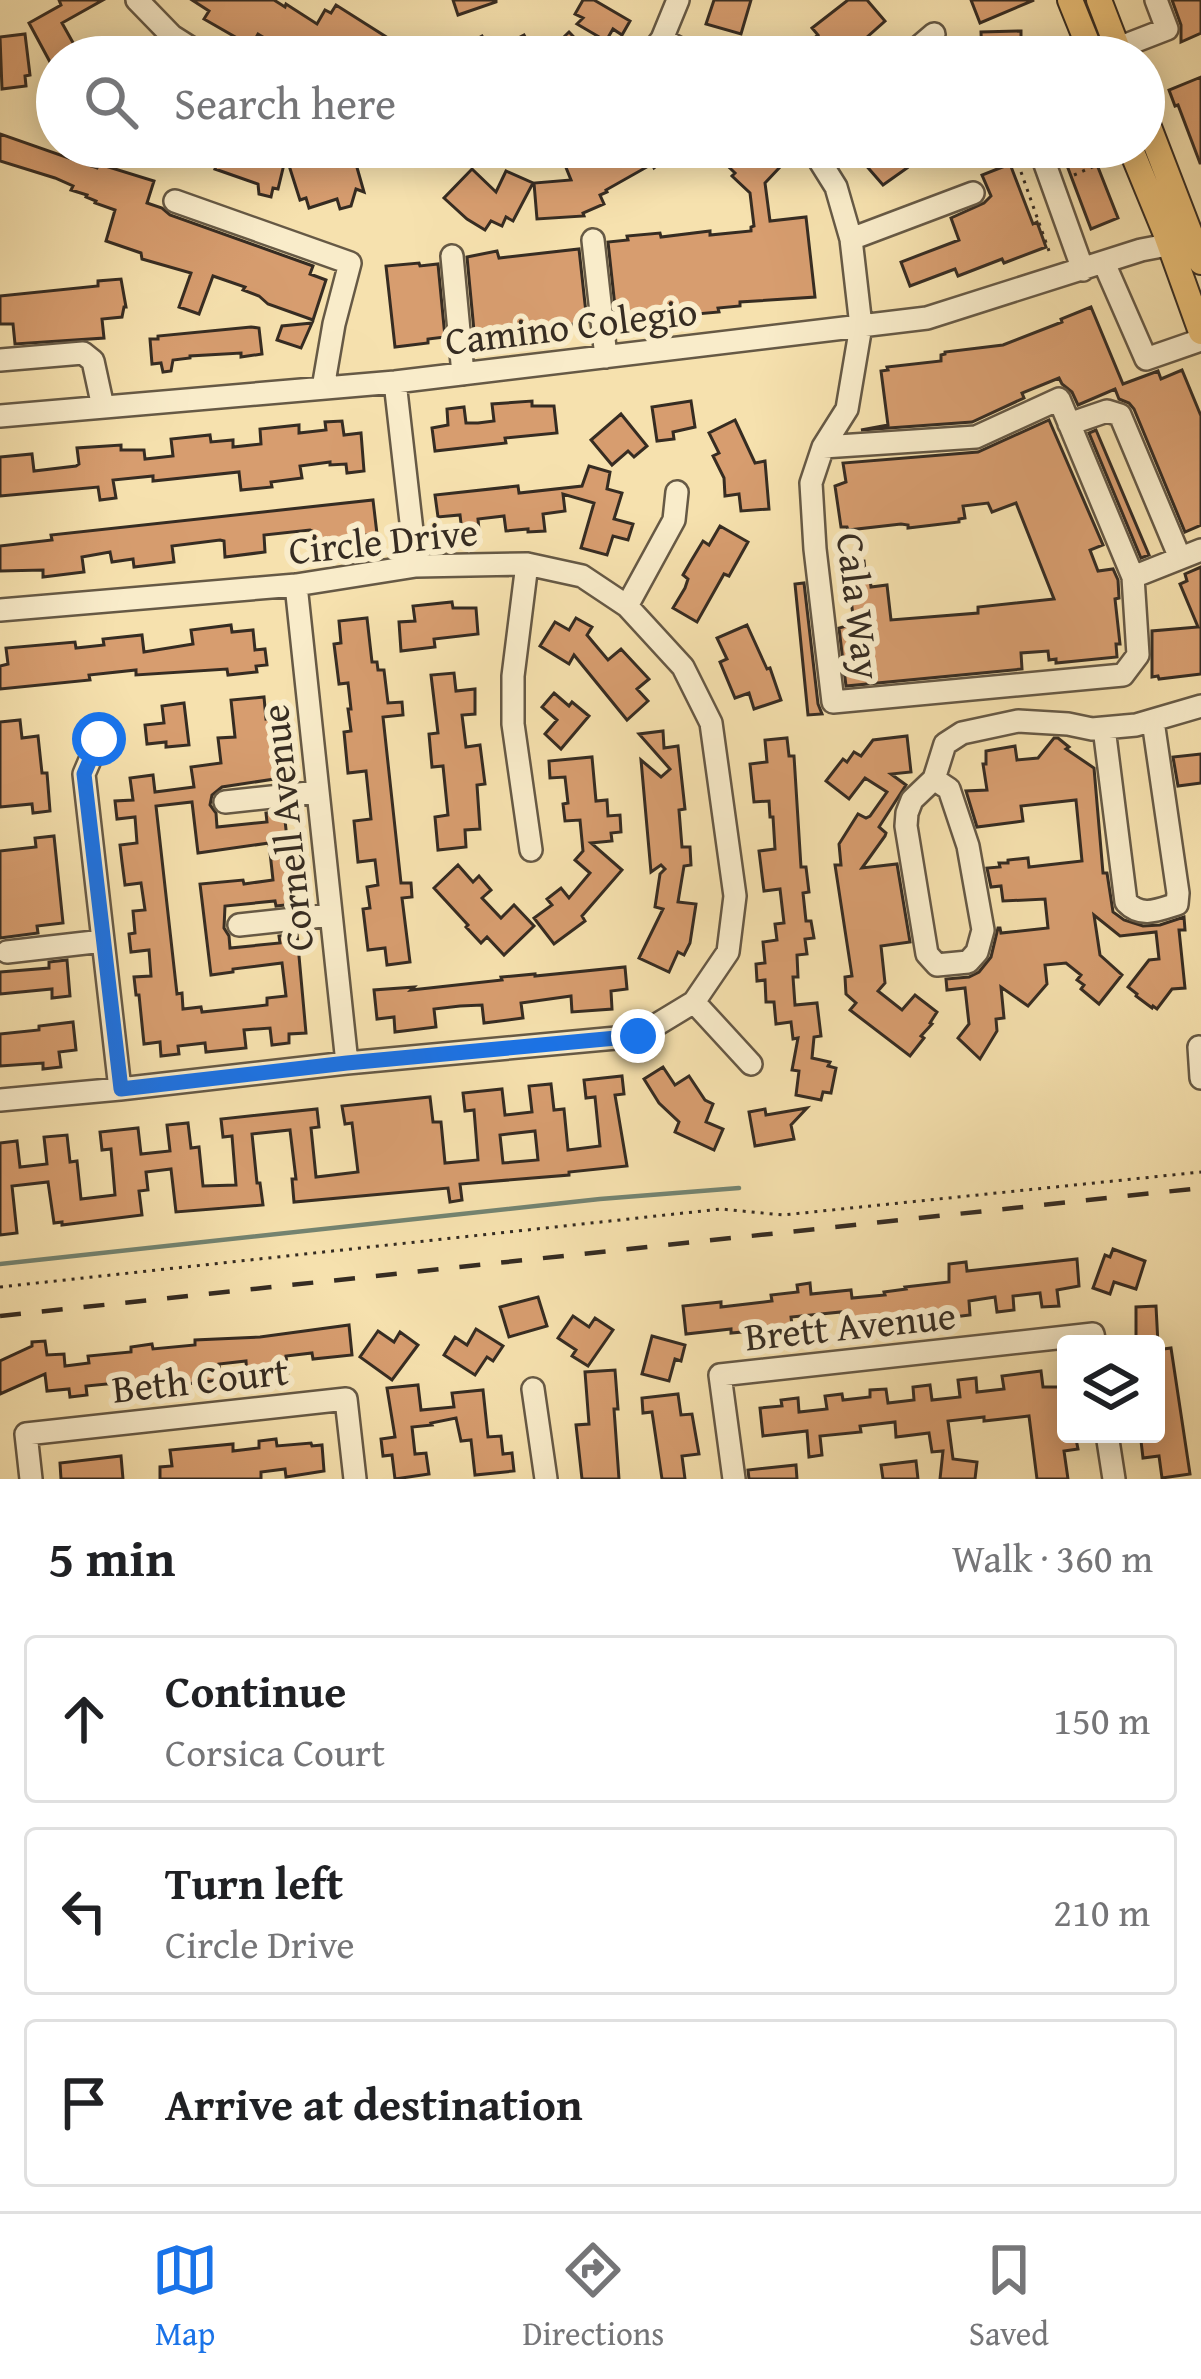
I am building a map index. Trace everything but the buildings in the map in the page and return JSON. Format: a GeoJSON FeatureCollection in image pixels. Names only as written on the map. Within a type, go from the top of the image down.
{"type":"FeatureCollection","features":[{"type":"Feature","properties":{"kind":"main road"},"geometry":{"type":"LineString","coordinates":[[1070,0],[1094,36]]}},
{"type":"Feature","properties":{"kind":"main road"},"geometry":{"type":"LineString","coordinates":[[1099,0],[1104,36]]}},
{"type":"Feature","properties":{"kind":"main road"},"geometry":{"type":"LineString","coordinates":[[1135,168],[1188,235]]}},
{"type":"Feature","properties":{"kind":"main road"},"geometry":{"type":"LineString","coordinates":[[1164,168],[1188,235],[1201,336]]}},
{"type":"Feature","properties":{"kind":"street"},"geometry":{"type":"LineString","coordinates":[[137,0],[172,36]]}},
{"type":"Feature","properties":{"kind":"street"},"geometry":{"type":"LineString","coordinates":[[661,36],[678,0]]}},
{"type":"Feature","properties":{"kind":"street"},"geometry":{"type":"LineString","coordinates":[[1151,36],[1167,29],[1156,0]]}},
{"type":"Feature","properties":{"kind":"street","name":"Cala Way"},"geometry":{"type":"LineString","coordinates":[[824,168],[836,188],[851,239],[861,326],[847,409],[823,447],[812,483],[832,702],[1123,675],[1138,656],[1133,577]]}},
{"type":"Feature","properties":{"kind":"street"},"geometry":{"type":"LineString","coordinates":[[1048,168],[1093,266],[1146,359],[1201,336]]}},
{"type":"Feature","properties":{"kind":"street"},"geometry":{"type":"LineString","coordinates":[[851,239],[973,193]]}},
{"type":"Feature","properties":{"kind":"street"},"geometry":{"type":"LineString","coordinates":[[175,201],[350,263],[323,388]]}},
{"type":"Feature","properties":{"kind":"street","name":"Camino Colegio"},"geometry":{"type":"LineString","coordinates":[[0,416],[395,382],[927,318],[1188,235]]}},
{"type":"Feature","properties":{"kind":"street"},"geometry":{"type":"LineString","coordinates":[[593,240],[606,357]]}},
{"type":"Feature","properties":{"kind":"street"},"geometry":{"type":"LineString","coordinates":[[452,256],[464,374]]}},
{"type":"Feature","properties":{"kind":"street"},"geometry":{"type":"LineString","coordinates":[[0,360],[82,353],[93,361],[103,407]]}},
{"type":"Feature","properties":{"kind":"street"},"geometry":{"type":"LineString","coordinates":[[395,382],[416,566]]}},
{"type":"Feature","properties":{"kind":"street"},"geometry":{"type":"LineString","coordinates":[[823,447],[976,437],[1059,400],[1069,424],[1133,577],[1191,554],[1120,416],[1107,411],[1069,424]]}},
{"type":"Feature","properties":{"kind":"street"},"geometry":{"type":"LineString","coordinates":[[627,606],[674,520],[677,492]]}},
{"type":"Feature","properties":{"kind":"street"},"geometry":{"type":"LineString","coordinates":[[526,564],[513,676],[513,724],[531,850]]}},
{"type":"Feature","properties":{"kind":"street","name":"Circle Drive"},"geometry":{"type":"LineString","coordinates":[[0,610],[296,585],[416,566],[526,564],[582,576],[627,606],[682,667],[711,722],[735,896],[728,952],[694,1003],[638,1036],[0,1100]]}},
{"type":"Feature","properties":{"kind":"street","name":"Cornell Avenue"},"geometry":{"type":"LineString","coordinates":[[296,585],[347,1063]]}},
{"type":"Feature","properties":{"kind":"street"},"geometry":{"type":"LineString","coordinates":[[934,779],[950,789],[968,846],[983,930],[968,962],[937,964],[927,954],[906,826],[912,800],[934,779],[945,745],[962,733],[1018,721],[1104,728],[1136,725],[1201,706]]}},
{"type":"Feature","properties":{"kind":"street"},"geometry":{"type":"LineString","coordinates":[[1104,728],[1126,902],[1148,913],[1178,904],[1153,721]]}},
{"type":"Feature","properties":{"kind":"street"},"geometry":{"type":"LineString","coordinates":[[99,739],[84,774],[121,1089]]}},
{"type":"Feature","properties":{"kind":"street"},"geometry":{"type":"LineString","coordinates":[[226,802],[318,792]]}},
{"type":"Feature","properties":{"kind":"street"},"geometry":{"type":"LineString","coordinates":[[239,925],[331,915]]}},
{"type":"Feature","properties":{"kind":"street"},"geometry":{"type":"LineString","coordinates":[[7,952],[103,941]]}},
{"type":"Feature","properties":{"kind":"street"},"geometry":{"type":"LineString","coordinates":[[694,1003],[752,1064]]}},
{"type":"Feature","properties":{"kind":"street"},"geometry":{"type":"LineString","coordinates":[[1199,1047],[1201,1078]]}},
{"type":"Feature","properties":{"kind":"street","name":"Brett Avenue"},"geometry":{"type":"LineString","coordinates":[[734,1479],[720,1375],[1057,1343]]}},
{"type":"Feature","properties":{"kind":"street"},"geometry":{"type":"LineString","coordinates":[[532,1389],[546,1479]]}},
{"type":"Feature","properties":{"kind":"street","name":"Beth Court"},"geometry":{"type":"LineString","coordinates":[[31,1479],[26,1434],[346,1399],[355,1479]]}},
{"type":"Feature","properties":{"kind":"street"},"geometry":{"type":"LineString","coordinates":[[1108,1443],[1114,1479]]}},
{"type":"Feature","properties":{"kind":"path"},"geometry":{"type":"LineString","coordinates":[[1020,168],[1049,251]]}},
{"type":"Feature","properties":{"kind":"path"},"geometry":{"type":"LineString","coordinates":[[1074,176],[1090,168]]}},
{"type":"Feature","properties":{"kind":"path"},"geometry":{"type":"LineString","coordinates":[[0,1286],[721,1209],[783,1215],[1201,1172]]}},
{"type":"Feature","properties":{"kind":"waterway"},"geometry":{"type":"LineString","coordinates":[[0,1264],[739,1188]]}},
{"type":"Feature","properties":{"kind":"railway"},"geometry":{"type":"LineString","coordinates":[[0,1316],[1201,1188]]}},
{"type":"Feature","properties":{"kind":"route"},"geometry":{"type":"LineString","coordinates":[[99,739],[84,774],[121,1089],[638,1036]]}}]}
